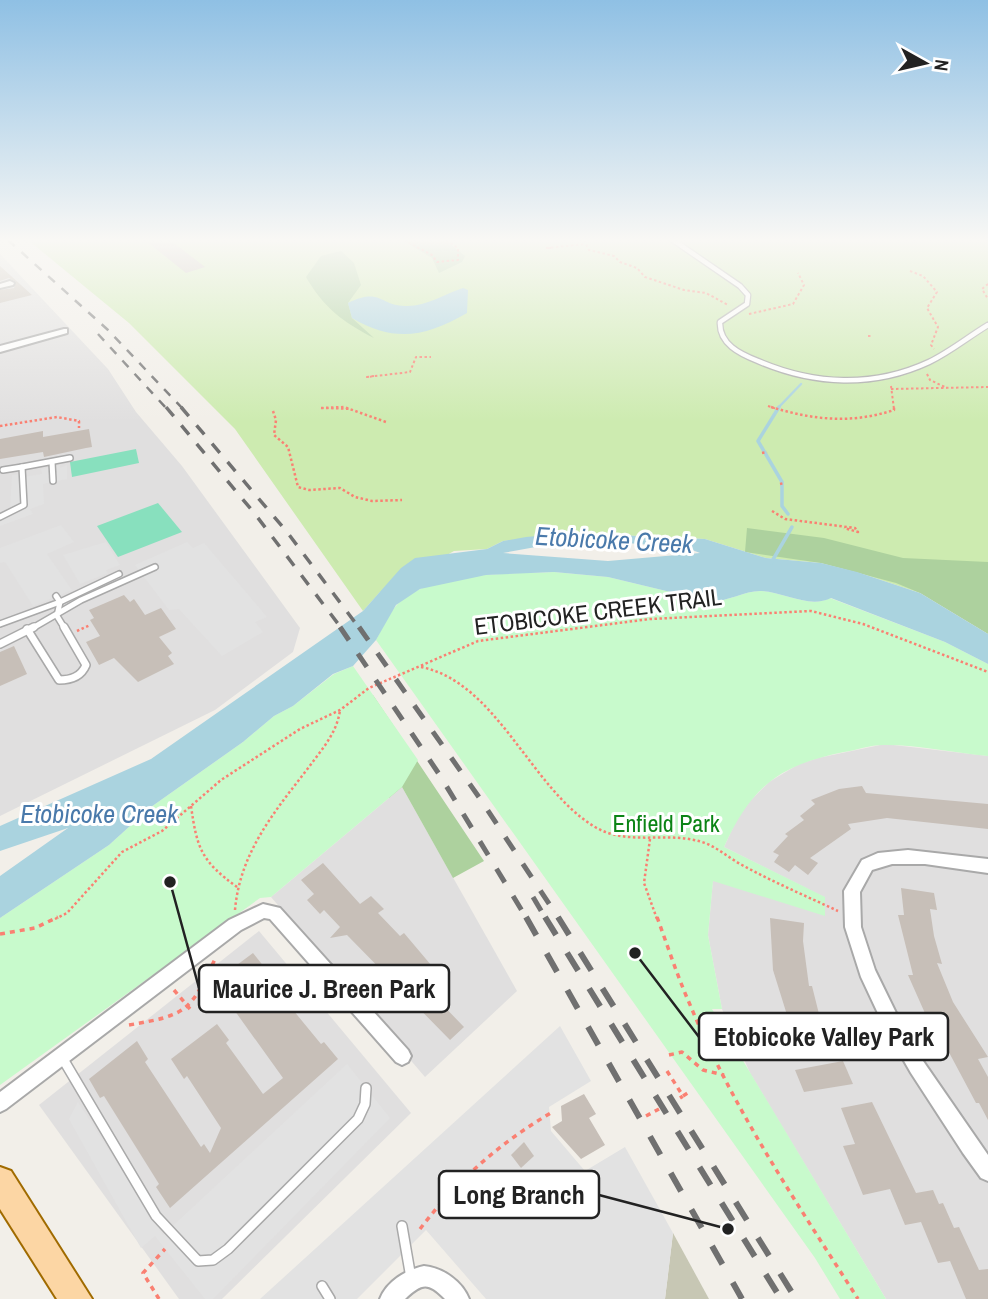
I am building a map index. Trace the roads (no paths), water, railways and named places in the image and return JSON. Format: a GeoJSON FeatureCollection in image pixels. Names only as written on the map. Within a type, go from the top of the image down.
{"type":"FeatureCollection","features":[{"type":"Feature","properties":{"kind":"main road"},"geometry":{"type":"LineString","coordinates":[[1,1185],[76,1299]]}},
{"type":"Feature","properties":{"kind":"street"},"geometry":{"type":"LineString","coordinates":[[0,349],[64,331]]}},
{"type":"Feature","properties":{"kind":"street"},"geometry":{"type":"LineString","coordinates":[[988,866],[904,856],[876,860],[867,865],[855,882],[850,899],[859,954],[892,1025],[958,1132],[988,1171]]}},
{"type":"Feature","properties":{"kind":"street"},"geometry":{"type":"LineString","coordinates":[[0,1103],[235,925],[263,911],[274,913],[402,1056]]}},
{"type":"Feature","properties":{"kind":"street"},"geometry":{"type":"LineString","coordinates":[[390,1299],[417,1277],[445,1282],[459,1299]]}},
{"type":"Feature","properties":{"kind":"lane"},"geometry":{"type":"LineString","coordinates":[[748,301],[720,322],[721,333],[733,348],[757,360],[830,382],[861,382],[884,377],[940,355],[988,325]]}},
{"type":"Feature","properties":{"kind":"lane"},"geometry":{"type":"LineString","coordinates":[[3,470],[70,458]]}},
{"type":"Feature","properties":{"kind":"lane"},"geometry":{"type":"LineString","coordinates":[[52,462],[53,481]]}},
{"type":"Feature","properties":{"kind":"lane"},"geometry":{"type":"LineString","coordinates":[[0,517],[24,505],[22,467]]}},
{"type":"Feature","properties":{"kind":"lane"},"geometry":{"type":"LineString","coordinates":[[0,644],[57,616],[81,600],[155,567]]}},
{"type":"Feature","properties":{"kind":"lane"},"geometry":{"type":"LineString","coordinates":[[0,624],[119,574]]}},
{"type":"Feature","properties":{"kind":"lane"},"geometry":{"type":"LineString","coordinates":[[27,629],[59,680],[76,677],[83,672],[86,665],[57,616],[58,599]]}},
{"type":"Feature","properties":{"kind":"lane"},"geometry":{"type":"LineString","coordinates":[[62,1057],[167,1231],[198,1261],[214,1260],[358,1119],[365,1104],[366,1088]]}},
{"type":"Feature","properties":{"kind":"lane"},"geometry":{"type":"LineString","coordinates":[[402,1226],[417,1277]]}},
{"type":"Feature","properties":{"kind":"lane"},"geometry":{"type":"LineString","coordinates":[[322,1286],[330,1299]]}},
{"type":"Feature","properties":{"kind":"water"},"geometry":{"type":"Polygon","coordinates":[[[384,301],[413,306],[428,302],[468,301],[467,313],[423,332],[396,334],[352,318],[348,303],[384,301]]]}},
{"type":"Feature","properties":{"kind":"water","name":"Etobicoke Creek"},"geometry":{"type":"Polygon","coordinates":[[[571,533],[705,539],[766,558],[821,563],[857,572],[920,593],[988,634],[988,664],[945,642],[831,598],[814,602],[760,591],[712,602],[608,577],[554,572],[486,575],[420,589],[396,605],[376,640],[353,666],[333,674],[293,706],[274,716],[243,742],[151,807],[109,845],[0,918],[0,876],[68,828],[0,851],[0,826],[151,759],[363,611],[401,568],[415,558],[487,549],[503,541],[571,533]],[[591,540],[569,541],[503,553],[608,561],[700,553],[687,548],[591,540]]]}},
{"type":"Feature","properties":{"kind":"waterway"},"geometry":{"type":"LineString","coordinates":[[777,409],[801,384]]}},
{"type":"Feature","properties":{"kind":"waterway"},"geometry":{"type":"LineString","coordinates":[[779,407],[758,441],[782,482],[782,506],[788,514]]}},
{"type":"Feature","properties":{"kind":"waterway"},"geometry":{"type":"LineString","coordinates":[[771,563],[792,527]]}},
{"type":"Feature","properties":{"kind":"railway"},"geometry":{"type":"LineString","coordinates":[[75,301],[108,330],[183,409]]}},
{"type":"Feature","properties":{"kind":"railway"},"geometry":{"type":"LineString","coordinates":[[98,334],[167,409]]}},
{"type":"Feature","properties":{"kind":"railway"},"geometry":{"type":"LineString","coordinates":[[166,407],[255,514],[342,629]]}},
{"type":"Feature","properties":{"kind":"railway"},"geometry":{"type":"LineString","coordinates":[[181,407],[287,532],[360,629]]}},
{"type":"Feature","properties":{"kind":"railway"},"geometry":{"type":"LineString","coordinates":[[340,627],[439,774],[527,919]]}},
{"type":"Feature","properties":{"kind":"railway"},"geometry":{"type":"LineString","coordinates":[[359,627],[481,800],[559,919]]}},
{"type":"Feature","properties":{"kind":"railway"},"geometry":{"type":"LineString","coordinates":[[533,897],[546,919]]}},
{"type":"Feature","properties":{"kind":"railway"},"geometry":{"type":"LineString","coordinates":[[526,917],[742,1299]]}},
{"type":"Feature","properties":{"kind":"railway"},"geometry":{"type":"LineString","coordinates":[[545,917],[781,1299]]}},
{"type":"Feature","properties":{"kind":"railway"},"geometry":{"type":"LineString","coordinates":[[558,917],[796,1299]]}},
{"type":"Feature","properties":{"kind":"place","name":"Maurice J. Breen Park"},"geometry":{"type":"Point","coordinates":[170,882]}},
{"type":"Feature","properties":{"kind":"place","name":"Etobicoke Valley Park"},"geometry":{"type":"Point","coordinates":[635,953]}},
{"type":"Feature","properties":{"kind":"place","name":"Long Branch"},"geometry":{"type":"Point","coordinates":[728,1229]}},
{"type":"Feature","properties":{"kind":"park label","name":"Enfield Park"},"geometry":{"type":"Point","coordinates":[666,824]}}]}
